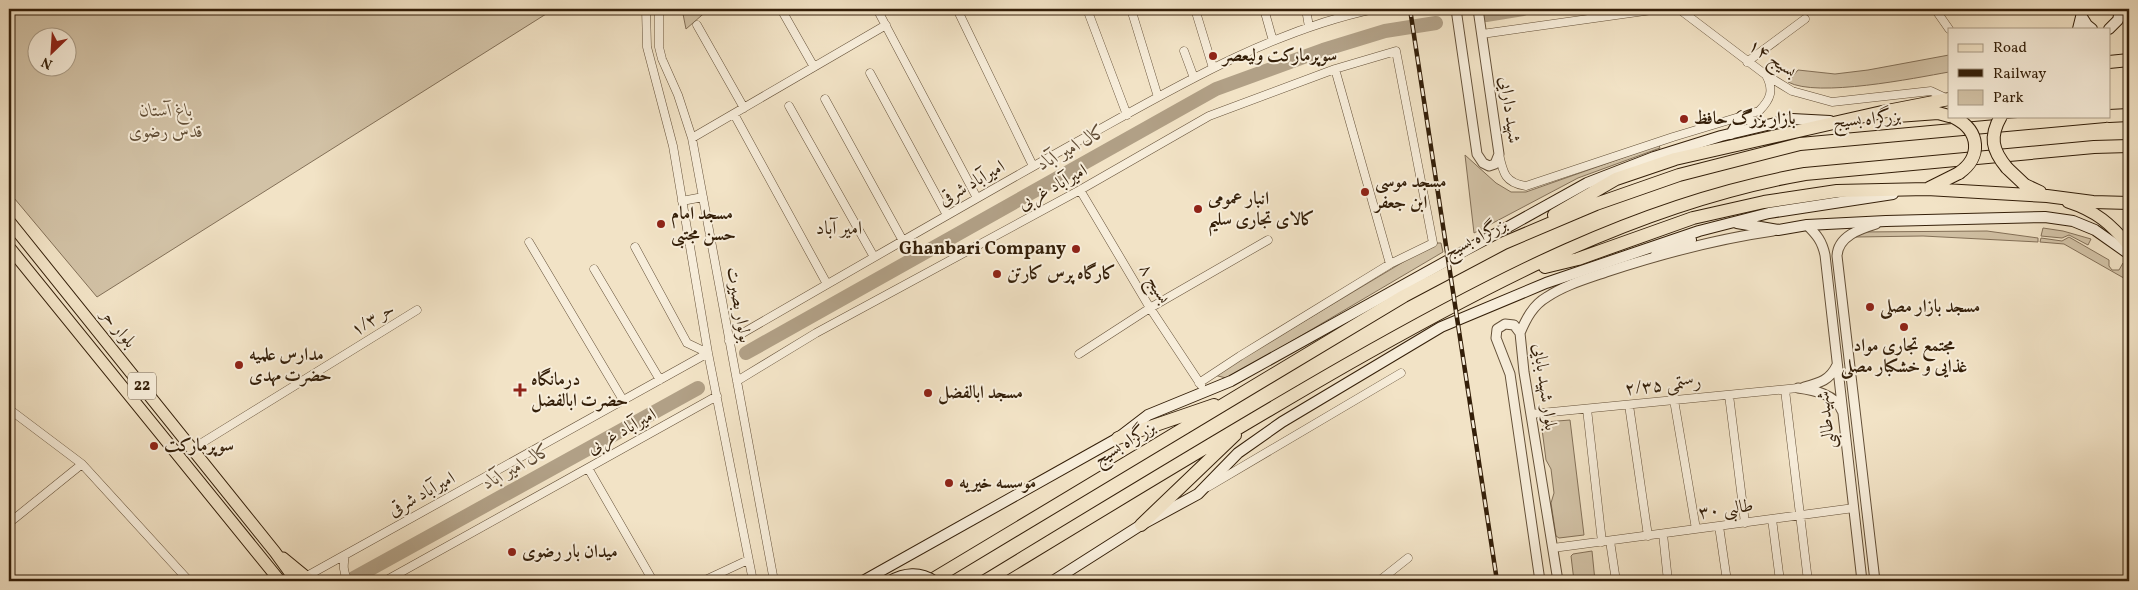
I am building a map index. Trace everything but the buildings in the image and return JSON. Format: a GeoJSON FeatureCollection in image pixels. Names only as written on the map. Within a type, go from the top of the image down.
{"type":"FeatureCollection","features":[{"type":"Feature","properties":{"kind":"highway"},"geometry":{"type":"LineString","coordinates":[[2110,62],[2129,60]]}},
{"type":"Feature","properties":{"kind":"highway"},"geometry":{"type":"LineString","coordinates":[[1504,243],[1616,179],[1675,159],[1882,112],[1948,100]]}},
{"type":"Feature","properties":{"kind":"highway"},"geometry":{"type":"LineString","coordinates":[[1882,112],[1894,117],[1938,114],[1948,116]]}},
{"type":"Feature","properties":{"kind":"highway"},"geometry":{"type":"LineString","coordinates":[[2110,116],[2129,115]]}},
{"type":"Feature","properties":{"kind":"highway"},"geometry":{"type":"LineString","coordinates":[[1927,189],[1959,173],[1971,161],[1975,144],[1969,128],[1954,118]]}},
{"type":"Feature","properties":{"kind":"highway"},"geometry":{"type":"LineString","coordinates":[[2000,118],[1995,127],[1993,141],[1997,156],[2024,185],[2047,196]]}},
{"type":"Feature","properties":{"kind":"highway","name":"بزرگراه بسیج"},"geometry":{"type":"LineString","coordinates":[[930,581],[1404,296],[1504,243],[1596,204],[1679,175],[1800,144],[2083,118]]}},
{"type":"Feature","properties":{"kind":"highway"},"geometry":{"type":"LineString","coordinates":[[985,581],[1254,418],[1420,323],[1518,273],[1607,232],[1688,203],[1761,182],[1805,174],[2084,148],[2129,146]]}},
{"type":"Feature","properties":{"kind":"highway"},"geometry":{"type":"LineString","coordinates":[[1518,273],[1578,259],[1693,218],[1764,202],[1837,191],[1927,189],[2129,203]]}},
{"type":"Feature","properties":{"kind":"highway"},"geometry":{"type":"LineString","coordinates":[[1118,438],[1238,397]]}},
{"type":"Feature","properties":{"kind":"highway"},"geometry":{"type":"LineString","coordinates":[[1141,525],[1254,418]]}},
{"type":"Feature","properties":{"kind":"main road"},"geometry":{"type":"LineString","coordinates":[[2120,10],[2129,21]]}},
{"type":"Feature","properties":{"kind":"main road"},"geometry":{"type":"LineString","coordinates":[[2110,28],[2118,20],[2120,10]]}},
{"type":"Feature","properties":{"kind":"main road"},"geometry":{"type":"LineString","coordinates":[[2078,28],[2083,13]]}},
{"type":"Feature","properties":{"kind":"main road"},"geometry":{"type":"LineString","coordinates":[[2083,13],[2087,25],[2091,28]]}},
{"type":"Feature","properties":{"kind":"main road"},"geometry":{"type":"LineString","coordinates":[[1731,134],[1742,116],[1760,126]]}},
{"type":"Feature","properties":{"kind":"main road"},"geometry":{"type":"LineString","coordinates":[[863,581],[1118,438],[1148,415],[1202,387],[1231,381],[1586,183],[1654,157],[1760,126],[1792,119],[1841,122]]}},
{"type":"Feature","properties":{"kind":"main road"},"geometry":{"type":"LineString","coordinates":[[1053,581],[1141,525],[1198,494],[1238,453],[1256,439],[1442,327],[1546,283],[1699,231],[1769,213],[1927,189]]}},
{"type":"Feature","properties":{"kind":"main road"},"geometry":{"type":"LineString","coordinates":[[2047,196],[2080,206],[2094,213],[2113,226],[2129,246]]}},
{"type":"Feature","properties":{"kind":"main road"},"geometry":{"type":"LineString","coordinates":[[1656,255],[1731,222],[1778,230],[1807,225],[1886,221],[2045,217],[2073,222],[2096,230],[2129,254]]}},
{"type":"Feature","properties":{"kind":"main road","name":"بلوار حر"},"geometry":{"type":"LineString","coordinates":[[9,223],[275,552],[305,580]]}},
{"type":"Feature","properties":{"kind":"main road","name":"بلوار حر"},"geometry":{"type":"LineString","coordinates":[[9,247],[263,563]]}},
{"type":"Feature","properties":{"kind":"main road"},"geometry":{"type":"LineString","coordinates":[[263,563],[280,581]]}},
{"type":"Feature","properties":{"kind":"main road","name":"22"},"geometry":{"type":"LineString","coordinates":[[263,563],[273,581]]}},
{"type":"Feature","properties":{"kind":"main road"},"geometry":{"type":"LineString","coordinates":[[890,581],[907,574],[919,574],[934,581]]}},
{"type":"Feature","properties":{"kind":"street"},"geometry":{"type":"LineString","coordinates":[[646,9],[648,47],[673,146],[708,353],[753,581]]}},
{"type":"Feature","properties":{"kind":"street","name":"بولوار بصیرت"},"geometry":{"type":"LineString","coordinates":[[659,9],[659,47],[692,138],[774,581]]}},
{"type":"Feature","properties":{"kind":"street"},"geometry":{"type":"LineString","coordinates":[[781,9],[814,67]]}},
{"type":"Feature","properties":{"kind":"street"},"geometry":{"type":"LineString","coordinates":[[877,9],[977,198]]}},
{"type":"Feature","properties":{"kind":"street"},"geometry":{"type":"LineString","coordinates":[[957,9],[1034,166]]}},
{"type":"Feature","properties":{"kind":"street"},"geometry":{"type":"LineString","coordinates":[[1087,9],[1127,115]]}},
{"type":"Feature","properties":{"kind":"street"},"geometry":{"type":"LineString","coordinates":[[1131,9],[1158,98]]}},
{"type":"Feature","properties":{"kind":"street"},"geometry":{"type":"LineString","coordinates":[[1195,9],[1213,68]]}},
{"type":"Feature","properties":{"kind":"street"},"geometry":{"type":"LineString","coordinates":[[1264,9],[1273,41]]}},
{"type":"Feature","properties":{"kind":"street"},"geometry":{"type":"LineString","coordinates":[[1306,9],[1309,27]]}},
{"type":"Feature","properties":{"kind":"street","name":"امیرآباد شرقی"},"geometry":{"type":"LineString","coordinates":[[729,341],[977,198],[1213,68],[1345,12],[1374,9]]}},
{"type":"Feature","properties":{"kind":"street","name":"شهید دارایی"},"geometry":{"type":"LineString","coordinates":[[1456,9],[1477,154],[1483,163],[1489,166],[1496,164],[1499,154],[1478,9]]}},
{"type":"Feature","properties":{"kind":"street"},"geometry":{"type":"LineString","coordinates":[[1482,34],[1659,9]]}},
{"type":"Feature","properties":{"kind":"street","name":"بسیج ۱۴"},"geometry":{"type":"LineString","coordinates":[[1679,9],[1747,62],[1792,91],[1832,102],[1931,90],[1948,99]]}},
{"type":"Feature","properties":{"kind":"street"},"geometry":{"type":"LineString","coordinates":[[1935,9],[1948,28]]}},
{"type":"Feature","properties":{"kind":"street"},"geometry":{"type":"LineString","coordinates":[[1747,62],[1806,19]]}},
{"type":"Feature","properties":{"kind":"street"},"geometry":{"type":"LineString","coordinates":[[692,138],[886,24]]}},
{"type":"Feature","properties":{"kind":"street"},"geometry":{"type":"LineString","coordinates":[[697,25],[744,108]]}},
{"type":"Feature","properties":{"kind":"street"},"geometry":{"type":"LineString","coordinates":[[1184,51],[1194,78]]}},
{"type":"Feature","properties":{"kind":"street","name":"امیرآباد غربی"},"geometry":{"type":"LineString","coordinates":[[737,381],[816,333],[1080,190],[1209,116],[1335,69],[1396,52],[1433,243],[1390,264]]}},
{"type":"Feature","properties":{"kind":"street"},"geometry":{"type":"LineString","coordinates":[[1202,387],[1240,356],[1390,264],[1335,69]]}},
{"type":"Feature","properties":{"kind":"street"},"geometry":{"type":"LineString","coordinates":[[870,73],[947,215]]}},
{"type":"Feature","properties":{"kind":"street"},"geometry":{"type":"LineString","coordinates":[[1499,154],[1503,173],[1514,184],[1526,186],[1673,137],[1759,111],[1767,103],[1771,92],[1771,84],[1766,75]]}},
{"type":"Feature","properties":{"kind":"street"},"geometry":{"type":"LineString","coordinates":[[825,99],[903,240]]}},
{"type":"Feature","properties":{"kind":"street"},"geometry":{"type":"LineString","coordinates":[[790,106],[874,257]]}},
{"type":"Feature","properties":{"kind":"street"},"geometry":{"type":"LineString","coordinates":[[734,114],[827,284]]}},
{"type":"Feature","properties":{"kind":"street","name":"بسیج ۸"},"geometry":{"type":"LineString","coordinates":[[1080,190],[1150,308],[1202,387]]}},
{"type":"Feature","properties":{"kind":"street"},"geometry":{"type":"LineString","coordinates":[[682,201],[703,197]]}},
{"type":"Feature","properties":{"kind":"street"},"geometry":{"type":"LineString","coordinates":[[1836,256],[1840,244],[1846,238],[1860,229],[1886,221]]}},
{"type":"Feature","properties":{"kind":"street","name":"شهیدطالبی"},"geometry":{"type":"LineString","coordinates":[[1807,225],[1818,236],[1823,245],[1825,255],[1862,581]]}},
{"type":"Feature","properties":{"kind":"street"},"geometry":{"type":"LineString","coordinates":[[1520,333],[1528,316],[1545,298],[1568,285],[1656,255],[1739,236],[1778,230]]}},
{"type":"Feature","properties":{"kind":"street"},"geometry":{"type":"LineString","coordinates":[[1079,354],[1150,308],[1268,240]]}},
{"type":"Feature","properties":{"kind":"street"},"geometry":{"type":"LineString","coordinates":[[530,242],[623,400]]}},
{"type":"Feature","properties":{"kind":"street"},"geometry":{"type":"LineString","coordinates":[[635,247],[687,343],[708,353]]}},
{"type":"Feature","properties":{"kind":"street"},"geometry":{"type":"LineString","coordinates":[[1825,255],[1829,250],[1835,252],[1836,256]]}},
{"type":"Feature","properties":{"kind":"street","name":"شهیدطالبی"},"geometry":{"type":"LineString","coordinates":[[1836,256],[1875,581]]}},
{"type":"Feature","properties":{"kind":"street"},"geometry":{"type":"LineString","coordinates":[[594,269],[660,380]]}},
{"type":"Feature","properties":{"kind":"street","name":"حر ۱/۳"},"geometry":{"type":"LineString","coordinates":[[192,449],[417,310]]}},
{"type":"Feature","properties":{"kind":"street","name":"بلوار شهید بابایی"},"geometry":{"type":"LineString","coordinates":[[1540,581],[1510,374],[1496,338],[1497,329],[1505,324],[1514,325],[1520,333],[1558,581]]}},
{"type":"Feature","properties":{"kind":"street","name":"امیرآباد شرقی"},"geometry":{"type":"LineString","coordinates":[[305,580],[345,555],[708,353]]}},
{"type":"Feature","properties":{"kind":"street"},"geometry":{"type":"LineString","coordinates":[[1798,388],[1821,383],[1834,372],[1838,365]]}},
{"type":"Feature","properties":{"kind":"street"},"geometry":{"type":"LineString","coordinates":[[1198,494],[1401,374]]}},
{"type":"Feature","properties":{"kind":"street"},"geometry":{"type":"LineString","coordinates":[[1798,388],[1810,389],[1834,399],[1840,405],[1843,415]]}},
{"type":"Feature","properties":{"kind":"street","name":"رستمی ۲/۳۵"},"geometry":{"type":"LineString","coordinates":[[1531,414],[1798,388]]}},
{"type":"Feature","properties":{"kind":"street"},"geometry":{"type":"LineString","coordinates":[[1785,390],[1808,581]]}},
{"type":"Feature","properties":{"kind":"street"},"geometry":{"type":"LineString","coordinates":[[1729,395],[1744,523]]}},
{"type":"Feature","properties":{"kind":"street","name":"امیرآباد غربی"},"geometry":{"type":"LineString","coordinates":[[385,581],[717,396]]}},
{"type":"Feature","properties":{"kind":"street"},"geometry":{"type":"LineString","coordinates":[[1674,400],[1696,529]]}},
{"type":"Feature","properties":{"kind":"street"},"geometry":{"type":"LineString","coordinates":[[1630,405],[1648,536]]}},
{"type":"Feature","properties":{"kind":"street"},"geometry":{"type":"LineString","coordinates":[[9,409],[82,464],[189,581]]}},
{"type":"Feature","properties":{"kind":"street"},"geometry":{"type":"LineString","coordinates":[[1587,409],[1606,541],[1616,581]]}},
{"type":"Feature","properties":{"kind":"street"},"geometry":{"type":"LineString","coordinates":[[1846,441],[1858,438]]}},
{"type":"Feature","properties":{"kind":"street"},"geometry":{"type":"LineString","coordinates":[[11,519],[82,464]]}},
{"type":"Feature","properties":{"kind":"street"},"geometry":{"type":"LineString","coordinates":[[588,468],[653,581]]}},
{"type":"Feature","properties":{"kind":"street","name":"طالبی ۳۰"},"geometry":{"type":"LineString","coordinates":[[1553,548],[1854,508]]}},
{"type":"Feature","properties":{"kind":"street"},"geometry":{"type":"LineString","coordinates":[[1772,519],[1780,581]]}},
{"type":"Feature","properties":{"kind":"street"},"geometry":{"type":"LineString","coordinates":[[1720,526],[1727,581]]}},
{"type":"Feature","properties":{"kind":"street"},"geometry":{"type":"LineString","coordinates":[[1663,534],[1668,581]]}},
{"type":"Feature","properties":{"kind":"street"},"geometry":{"type":"LineString","coordinates":[[345,555],[344,574],[348,581]]}},
{"type":"Feature","properties":{"kind":"street"},"geometry":{"type":"LineString","coordinates":[[1379,581],[1408,558]]}},
{"type":"Feature","properties":{"kind":"street"},"geometry":{"type":"LineString","coordinates":[[703,581],[748,560]]}},
{"type":"Feature","properties":{"kind":"green space","name":"باغ آستان قدس رضوی"},"geometry":{"type":"Polygon","coordinates":[[[9,9],[554,9],[97,297],[9,192],[9,9]]]}},
{"type":"Feature","properties":{"kind":"green space"},"geometry":{"type":"Polygon","coordinates":[[[682,9],[709,9],[686,29],[682,9]]]}},
{"type":"Feature","properties":{"kind":"green space"},"geometry":{"type":"Polygon","coordinates":[[[1948,55],[1948,72],[1914,78],[1867,85],[1821,88],[1788,82],[1798,70],[1835,74],[1948,55]]]}},
{"type":"Feature","properties":{"kind":"green space"},"geometry":{"type":"Polygon","coordinates":[[[1659,145],[1660,148],[1578,178],[1474,233],[1465,155],[1496,183],[1511,192],[1526,192],[1659,145]]]}},
{"type":"Feature","properties":{"kind":"green space"},"geometry":{"type":"Polygon","coordinates":[[[2043,228],[2063,231],[2091,239],[2088,245],[2069,235],[2062,238],[2041,236],[2043,228]]]}},
{"type":"Feature","properties":{"kind":"green space"},"geometry":{"type":"Polygon","coordinates":[[[1987,231],[2038,238],[2038,242],[1923,236],[1856,237],[1859,232],[1987,231]]]}},
{"type":"Feature","properties":{"kind":"green space"},"geometry":{"type":"Polygon","coordinates":[[[2069,237],[2109,260],[2109,266],[2112,270],[2119,270],[2123,263],[2129,271],[2129,281],[2064,244],[2040,242],[2041,238],[2062,241],[2069,237]]]}},
{"type":"Feature","properties":{"kind":"green space"},"geometry":{"type":"Polygon","coordinates":[[[1435,243],[1441,243],[1443,252],[1231,377],[1226,378],[1214,375],[1435,243]]]}},
{"type":"Feature","properties":{"kind":"green space"},"geometry":{"type":"Polygon","coordinates":[[[1570,420],[1584,535],[1559,538],[1556,536],[1551,503],[1554,493],[1551,469],[1546,460],[1542,429],[1545,422],[1570,420]]]}},
{"type":"Feature","properties":{"kind":"green space"},"geometry":{"type":"Polygon","coordinates":[[[1592,551],[1595,581],[1574,581],[1571,556],[1592,551]]]}},
{"type":"Feature","properties":{"kind":"waterway"},"geometry":{"type":"LineString","coordinates":[[1486,15],[1523,9]]}},
{"type":"Feature","properties":{"kind":"waterway","name":"کال امیر آباد"},"geometry":{"type":"LineString","coordinates":[[746,353],[1216,89],[1323,50],[1385,31],[1436,23]]}},
{"type":"Feature","properties":{"kind":"waterway","name":"کال امیر آباد"},"geometry":{"type":"LineString","coordinates":[[354,578],[698,388]]}},
{"type":"Feature","properties":{"kind":"railway"},"geometry":{"type":"LineString","coordinates":[[1410,9],[1497,581]]}},
{"type":"Feature","properties":{"kind":"place","name":"سوپرمارکت ولیعصر"},"geometry":{"type":"Point","coordinates":[1213,56]}},
{"type":"Feature","properties":{"kind":"place","name":"بازار بزرگ حافظ"},"geometry":{"type":"Point","coordinates":[1684,119]}},
{"type":"Feature","properties":{"kind":"place","name":"مسجد موسی ابن جعفر"},"geometry":{"type":"Point","coordinates":[1365,192]}},
{"type":"Feature","properties":{"kind":"place","name":"انبار عمومی کالای تجاری سلیم"},"geometry":{"type":"Point","coordinates":[1198,209]}},
{"type":"Feature","properties":{"kind":"place","name":"مسجد امام حسن مجتبی"},"geometry":{"type":"Point","coordinates":[661,224]}},
{"type":"Feature","properties":{"kind":"place","name":"Ghanbari Company"},"geometry":{"type":"Point","coordinates":[1076,249]}},
{"type":"Feature","properties":{"kind":"place","name":"کارگاه پرس کارتن"},"geometry":{"type":"Point","coordinates":[997,274]}},
{"type":"Feature","properties":{"kind":"place","name":"مسجد بازار مصلی"},"geometry":{"type":"Point","coordinates":[1870,307]}},
{"type":"Feature","properties":{"kind":"place","name":"مجتمع تجاری مواد غذایی و خشکبار مصلی"},"geometry":{"type":"Point","coordinates":[1904,327]}},
{"type":"Feature","properties":{"kind":"place","name":"مدارس علمیه حضرت مهدی"},"geometry":{"type":"Point","coordinates":[239,365]}},
{"type":"Feature","properties":{"kind":"place","name":"درمانگاه حضرت ابالفضل"},"geometry":{"type":"Point","coordinates":[520,390]}},
{"type":"Feature","properties":{"kind":"place","name":"مسجد ابالفضل"},"geometry":{"type":"Point","coordinates":[928,393]}},
{"type":"Feature","properties":{"kind":"place","name":"سوپرمارکت"},"geometry":{"type":"Point","coordinates":[154,446]}},
{"type":"Feature","properties":{"kind":"place","name":"موسسه خیریه"},"geometry":{"type":"Point","coordinates":[949,483]}},
{"type":"Feature","properties":{"kind":"place","name":"میدان بار رضوی"},"geometry":{"type":"Point","coordinates":[512,552]}},
{"type":"Feature","properties":{"kind":"district","name":"امیر آباد"},"geometry":{"type":"Point","coordinates":[839,229]}}]}
